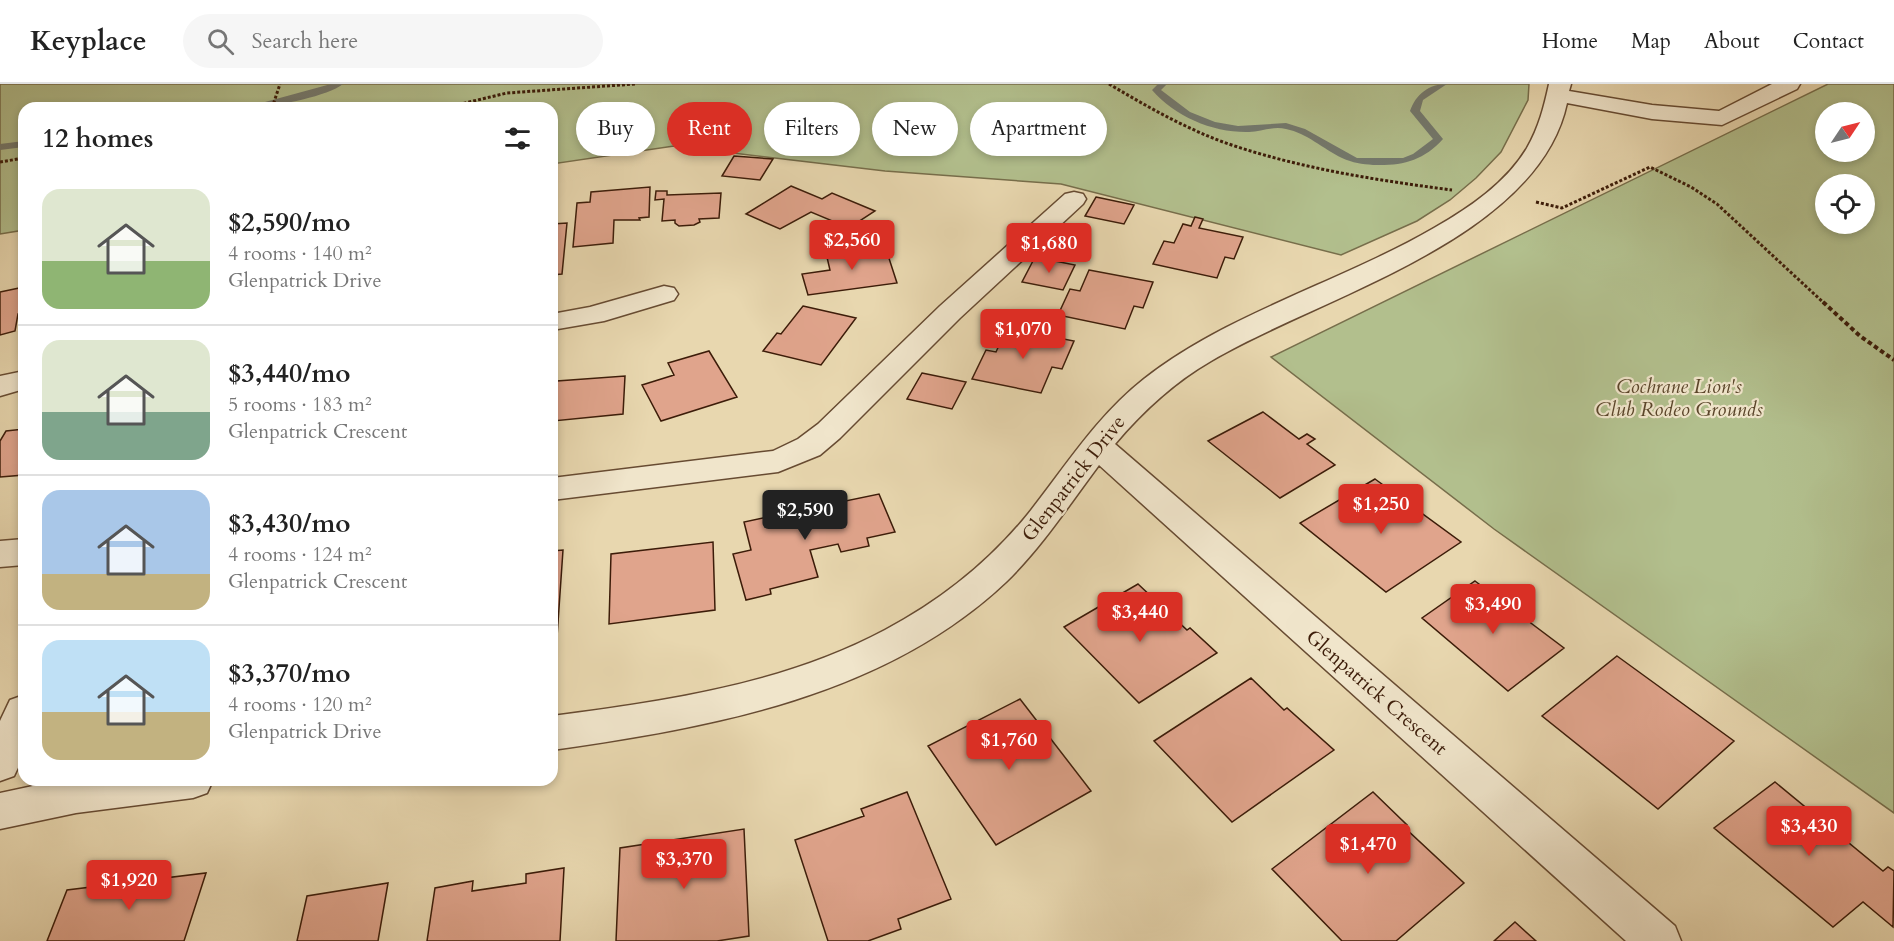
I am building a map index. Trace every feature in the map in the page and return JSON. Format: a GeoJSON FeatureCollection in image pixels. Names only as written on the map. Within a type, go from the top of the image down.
{"type":"FeatureCollection","features":[{"type":"Feature","properties":{"kind":"street"},"geometry":{"type":"LineString","coordinates":[[1559,90],[1652,112],[1722,118],[1789,84]]}},
{"type":"Feature","properties":{"kind":"street","name":"Glenpatrick Drive"},"geometry":{"type":"LineString","coordinates":[[558,732],[672,717],[731,704],[788,687],[848,664],[896,641],[981,585],[1013,554],[1096,444],[1125,411],[1177,369],[1224,342],[1442,236],[1479,211],[1511,183],[1534,155],[1554,116],[1559,90]]}},
{"type":"Feature","properties":{"kind":"street"},"geometry":{"type":"LineString","coordinates":[[558,488],[778,461],[809,447],[829,431],[950,312],[1074,199]]}},
{"type":"Feature","properties":{"kind":"street"},"geometry":{"type":"LineString","coordinates":[[558,321],[594,315],[664,294]]}},
{"type":"Feature","properties":{"kind":"street"},"geometry":{"type":"LineString","coordinates":[[0,386],[18,382]]}},
{"type":"Feature","properties":{"kind":"street","name":"Glenpatrick Crescent"},"geometry":{"type":"LineString","coordinates":[[1096,444],[1659,941]]}},
{"type":"Feature","properties":{"kind":"street"},"geometry":{"type":"LineString","coordinates":[[0,554],[18,552]]}},
{"type":"Feature","properties":{"kind":"street"},"geometry":{"type":"LineString","coordinates":[[0,764],[18,724]]}},
{"type":"Feature","properties":{"kind":"street"},"geometry":{"type":"LineString","coordinates":[[0,811],[76,795],[146,786]]}},
{"type":"Feature","properties":{"kind":"path"},"geometry":{"type":"LineString","coordinates":[[274,102],[280,84]]}},
{"type":"Feature","properties":{"kind":"path"},"geometry":{"type":"LineString","coordinates":[[467,102],[497,94],[635,84]]}},
{"type":"Feature","properties":{"kind":"path"},"geometry":{"type":"LineString","coordinates":[[1109,84],[1184,125],[1258,153],[1356,176],[1462,191]]}},
{"type":"Feature","properties":{"kind":"path"},"geometry":{"type":"LineString","coordinates":[[0,162],[18,159]]}},
{"type":"Feature","properties":{"kind":"path"},"geometry":{"type":"LineString","coordinates":[[1529,201],[1562,208],[1650,167],[1691,187],[1717,204],[1860,336],[1894,360]]}},
{"type":"Feature","properties":{"kind":"green space"},"geometry":{"type":"Polygon","coordinates":[[[0,84],[1529,84],[1528,100],[1501,152],[1476,178],[1450,200],[1417,221],[1341,255],[1061,184],[885,171],[752,155],[752,102],[667,102],[667,147],[655,149],[655,102],[576,102],[576,156],[606,156],[558,163],[558,102],[18,102],[18,231],[0,234],[0,84]]]}},
{"type":"Feature","properties":{"kind":"green space","name":"Cochrane Lion's Club Rodeo Grounds"},"geometry":{"type":"Polygon","coordinates":[[[1828,84],[1894,84],[1894,813],[1494,529],[1271,357],[1828,84]]]}},
{"type":"Feature","properties":{"kind":"building"},"geometry":{"type":"Polygon","coordinates":[[[734,156],[773,159],[760,180],[722,176],[734,156]]]}},
{"type":"Feature","properties":{"kind":"building"},"geometry":{"type":"Polygon","coordinates":[[[791,186],[822,199],[832,193],[875,211],[849,228],[811,212],[780,229],[746,214],[791,186]]]}},
{"type":"Feature","properties":{"kind":"building"},"geometry":{"type":"Polygon","coordinates":[[[650,187],[649,217],[639,218],[640,220],[614,220],[613,243],[573,247],[577,203],[590,202],[591,192],[650,187]]]}},
{"type":"Feature","properties":{"kind":"building"},"geometry":{"type":"Polygon","coordinates":[[[656,191],[667,191],[667,195],[721,193],[719,218],[699,219],[700,222],[694,225],[679,226],[675,220],[662,221],[664,199],[655,200],[656,191]]]}},
{"type":"Feature","properties":{"kind":"building"},"geometry":{"type":"Polygon","coordinates":[[[1096,197],[1134,205],[1124,224],[1085,216],[1096,197]]]}},
{"type":"Feature","properties":{"kind":"building"},"geometry":{"type":"Polygon","coordinates":[[[1195,217],[1203,219],[1199,228],[1243,237],[1234,259],[1225,257],[1217,278],[1153,264],[1164,241],[1174,243],[1183,224],[1191,226],[1195,217]]]}},
{"type":"Feature","properties":{"kind":"building"},"geometry":{"type":"Polygon","coordinates":[[[567,223],[562,274],[558,274],[558,224],[567,223]]]}},
{"type":"Feature","properties":{"kind":"building"},"geometry":{"type":"Polygon","coordinates":[[[885,246],[897,283],[808,295],[802,274],[830,270],[826,253],[885,246]]]}},
{"type":"Feature","properties":{"kind":"building"},"geometry":{"type":"Polygon","coordinates":[[[1035,257],[1075,265],[1063,290],[1022,282],[1035,257]]]}},
{"type":"Feature","properties":{"kind":"building"},"geometry":{"type":"Polygon","coordinates":[[[1089,270],[1153,282],[1143,308],[1134,306],[1125,329],[1058,315],[1070,289],[1080,291],[1089,270]]]}},
{"type":"Feature","properties":{"kind":"building"},"geometry":{"type":"Polygon","coordinates":[[[18,288],[18,314],[15,331],[0,335],[0,292],[18,288]]]}},
{"type":"Feature","properties":{"kind":"building"},"geometry":{"type":"Polygon","coordinates":[[[803,306],[856,318],[821,365],[763,351],[777,333],[781,334],[803,306]]]}},
{"type":"Feature","properties":{"kind":"building"},"geometry":{"type":"Polygon","coordinates":[[[1007,328],[1074,341],[1062,369],[1052,367],[1041,393],[972,379],[986,350],[996,352],[1007,328]]]}},
{"type":"Feature","properties":{"kind":"building"},"geometry":{"type":"Polygon","coordinates":[[[709,351],[737,397],[661,421],[642,385],[674,375],[668,363],[709,351]]]}},
{"type":"Feature","properties":{"kind":"building"},"geometry":{"type":"Polygon","coordinates":[[[922,373],[966,382],[952,409],[907,399],[922,373]]]}},
{"type":"Feature","properties":{"kind":"building"},"geometry":{"type":"Polygon","coordinates":[[[625,376],[623,414],[558,420],[558,381],[625,376]]]}},
{"type":"Feature","properties":{"kind":"building"},"geometry":{"type":"Polygon","coordinates":[[[1263,412],[1299,439],[1307,434],[1315,439],[1307,444],[1335,465],[1280,498],[1208,441],[1263,412]]]}},
{"type":"Feature","properties":{"kind":"building"},"geometry":{"type":"Polygon","coordinates":[[[18,430],[18,476],[0,477],[0,441],[6,431],[18,430]]]}},
{"type":"Feature","properties":{"kind":"building"},"geometry":{"type":"Polygon","coordinates":[[[1375,479],[1461,542],[1386,592],[1300,523],[1375,479]]]}},
{"type":"Feature","properties":{"kind":"building"},"geometry":{"type":"Polygon","coordinates":[[[879,494],[895,532],[867,538],[869,546],[841,552],[838,544],[810,550],[818,577],[770,589],[771,594],[746,600],[733,554],[751,550],[744,522],[879,494]]]}},
{"type":"Feature","properties":{"kind":"building"},"geometry":{"type":"Polygon","coordinates":[[[713,542],[715,610],[609,624],[611,554],[713,542]]]}},
{"type":"Feature","properties":{"kind":"building"},"geometry":{"type":"Polygon","coordinates":[[[558,550],[563,550],[558,622],[558,550]]]}},
{"type":"Feature","properties":{"kind":"building"},"geometry":{"type":"Polygon","coordinates":[[[1475,581],[1564,648],[1508,691],[1422,618],[1475,581]]]}},
{"type":"Feature","properties":{"kind":"building"},"geometry":{"type":"Polygon","coordinates":[[[1138,584],[1187,630],[1190,628],[1217,653],[1139,703],[1064,627],[1138,584]]]}},
{"type":"Feature","properties":{"kind":"building"},"geometry":{"type":"Polygon","coordinates":[[[1617,656],[1734,741],[1658,809],[1542,716],[1617,656]]]}},
{"type":"Feature","properties":{"kind":"building"},"geometry":{"type":"Polygon","coordinates":[[[1251,678],[1284,710],[1287,708],[1334,750],[1232,822],[1154,741],[1251,678]]]}},
{"type":"Feature","properties":{"kind":"building"},"geometry":{"type":"Polygon","coordinates":[[[1020,699],[1091,791],[996,845],[928,746],[1020,699]]]}},
{"type":"Feature","properties":{"kind":"building"},"geometry":{"type":"Polygon","coordinates":[[[1775,782],[1883,871],[1888,867],[1894,871],[1893,927],[1863,902],[1833,927],[1714,828],[1775,782]]]}},
{"type":"Feature","properties":{"kind":"building"},"geometry":{"type":"Polygon","coordinates":[[[907,792],[951,899],[898,919],[901,929],[868,941],[828,941],[795,840],[864,816],[861,809],[907,792]]]}},
{"type":"Feature","properties":{"kind":"building"},"geometry":{"type":"Polygon","coordinates":[[[1373,792],[1407,825],[1404,827],[1464,883],[1396,941],[1342,941],[1272,869],[1373,792]]]}},
{"type":"Feature","properties":{"kind":"building"},"geometry":{"type":"Polygon","coordinates":[[[744,829],[749,936],[717,941],[616,941],[620,848],[744,829]]]}},
{"type":"Feature","properties":{"kind":"building"},"geometry":{"type":"Polygon","coordinates":[[[564,868],[560,941],[427,941],[435,888],[473,881],[472,891],[526,883],[526,874],[564,868]]]}},
{"type":"Feature","properties":{"kind":"building"},"geometry":{"type":"Polygon","coordinates":[[[206,873],[184,941],[47,941],[67,890],[206,873]]]}},
{"type":"Feature","properties":{"kind":"building"},"geometry":{"type":"Polygon","coordinates":[[[388,883],[378,941],[297,941],[307,896],[388,883]]]}},
{"type":"Feature","properties":{"kind":"building"},"geometry":{"type":"Polygon","coordinates":[[[1515,922],[1536,941],[1494,941],[1515,922]]]}},
{"type":"Feature","properties":{"kind":"waterway"},"geometry":{"type":"LineString","coordinates":[[274,102],[318,92],[339,84]]}},
{"type":"Feature","properties":{"kind":"waterway"},"geometry":{"type":"LineString","coordinates":[[1163,84],[1156,90],[1175,107],[1199,120],[1238,129],[1283,125],[1302,131],[1354,160],[1388,162],[1410,159],[1423,152],[1438,139],[1415,111],[1419,99],[1443,84]]}},
{"type":"Feature","properties":{"kind":"waterway"},"geometry":{"type":"LineString","coordinates":[[0,147],[18,145]]}}]}
